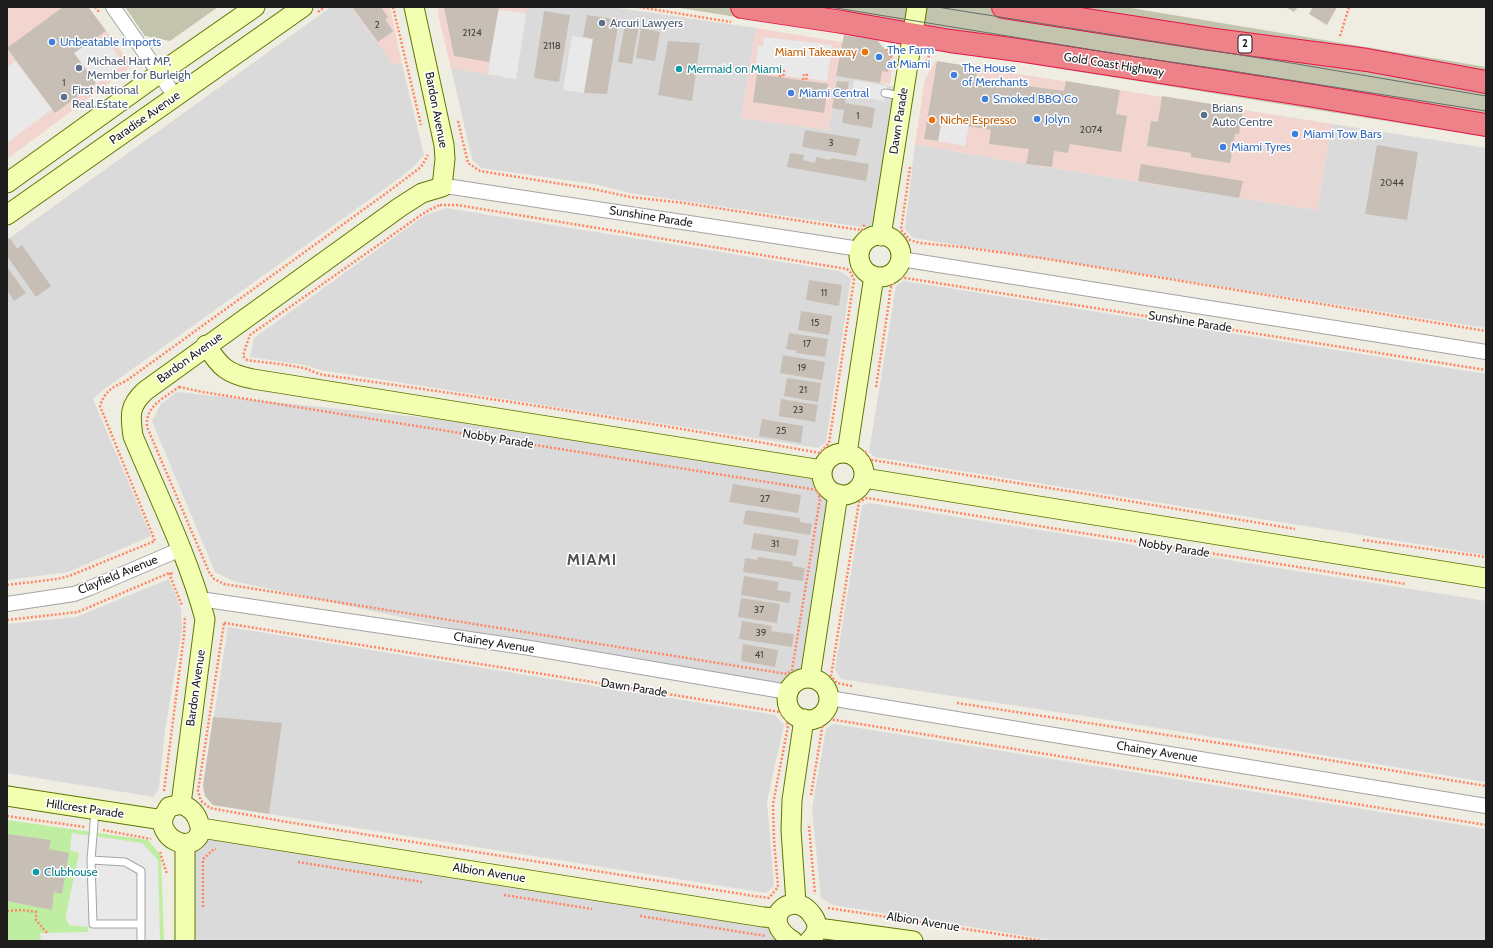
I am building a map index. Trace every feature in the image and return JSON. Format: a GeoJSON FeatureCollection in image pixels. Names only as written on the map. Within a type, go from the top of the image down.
{"type":"FeatureCollection","features":[{"type":"Feature","properties":{"kind":"highway","name":"Gold Coast Highway"},"geometry":{"type":"LineString","coordinates":[[742,7],[950,41],[1025,51],[1308,95],[1486,125]]}},
{"type":"Feature","properties":{"kind":"highway","name":"2"},"geometry":{"type":"LineString","coordinates":[[1003,7],[1209,39],[1367,60],[1486,82]]}},
{"type":"Feature","properties":{"kind":"street"},"geometry":{"type":"LineString","coordinates":[[113,7],[175,96]]}},
{"type":"Feature","properties":{"kind":"street"},"geometry":{"type":"LineString","coordinates":[[7,183],[255,7]]}},
{"type":"Feature","properties":{"kind":"street","name":"Paradise Avenue"},"geometry":{"type":"LineString","coordinates":[[7,215],[303,7]]}},
{"type":"Feature","properties":{"kind":"street","name":"Bardon Avenue"},"geometry":{"type":"LineString","coordinates":[[181,804],[205,622],[200,599],[181,549],[133,436],[130,420],[132,408],[136,399],[145,391],[206,345],[400,207],[422,193],[441,196],[445,159],[444,145],[414,7]]}},
{"type":"Feature","properties":{"kind":"street","name":"Dawn Parade"},"geometry":{"type":"LineString","coordinates":[[881,236],[917,7]]}},
{"type":"Feature","properties":{"kind":"street","name":"Sunshine Parade"},"geometry":{"type":"LineString","coordinates":[[441,196],[452,187],[860,249]]}},
{"type":"Feature","properties":{"kind":"street"},"geometry":{"type":"LineString","coordinates":[[887,236],[898,246],[900,259],[898,266],[891,274],[884,276],[874,276],[867,273],[862,268],[859,261],[860,249],[865,241],[871,237],[887,236]]}},
{"type":"Feature","properties":{"kind":"street","name":"Sunshine Parade"},"geometry":{"type":"LineString","coordinates":[[900,259],[1486,352]]}},
{"type":"Feature","properties":{"kind":"street"},"geometry":{"type":"LineString","coordinates":[[847,453],[874,276]]}},
{"type":"Feature","properties":{"kind":"street","name":"Nobby Parade"},"geometry":{"type":"LineString","coordinates":[[206,345],[214,358],[227,371],[252,380],[822,470]]}},
{"type":"Feature","properties":{"kind":"street"},"geometry":{"type":"LineString","coordinates":[[847,453],[856,458],[862,464],[864,478],[862,484],[855,492],[838,494],[831,491],[826,486],[823,480],[822,470],[828,459],[834,455],[847,453]]}},
{"type":"Feature","properties":{"kind":"street","name":"Nobby Parade"},"geometry":{"type":"LineString","coordinates":[[864,478],[1486,578]]}},
{"type":"Feature","properties":{"kind":"street"},"geometry":{"type":"LineString","coordinates":[[810,678],[838,494]]}},
{"type":"Feature","properties":{"kind":"street","name":"Clayfield Avenue"},"geometry":{"type":"LineString","coordinates":[[7,604],[74,594],[181,549]]}},
{"type":"Feature","properties":{"kind":"street","name":"Chainey Avenue"},"geometry":{"type":"LineString","coordinates":[[200,599],[530,648],[788,692]]}},
{"type":"Feature","properties":{"kind":"street"},"geometry":{"type":"LineString","coordinates":[[810,678],[821,682],[827,689],[833,690],[826,709],[820,716],[813,719],[804,719],[796,716],[791,711],[787,699],[788,692],[793,684],[799,680],[810,678]]}},
{"type":"Feature","properties":{"kind":"street","name":"Chainey Avenue"},"geometry":{"type":"LineString","coordinates":[[833,690],[1486,806]]}},
{"type":"Feature","properties":{"kind":"street"},"geometry":{"type":"LineString","coordinates":[[796,904],[791,830],[792,800],[804,719]]}},
{"type":"Feature","properties":{"kind":"street","name":"Hillcrest Parade"},"geometry":{"type":"LineString","coordinates":[[7,796],[163,820]]}},
{"type":"Feature","properties":{"kind":"street"},"geometry":{"type":"LineString","coordinates":[[181,804],[189,807],[195,813],[201,828],[200,835],[195,841],[185,844],[175,842],[164,827],[163,820],[169,807],[181,804]]}},
{"type":"Feature","properties":{"kind":"street","name":"Albion Avenue"},"geometry":{"type":"LineString","coordinates":[[201,828],[777,918]]}},
{"type":"Feature","properties":{"kind":"street"},"geometry":{"type":"LineString","coordinates":[[185,844],[185,941]]}},
{"type":"Feature","properties":{"kind":"street"},"geometry":{"type":"LineString","coordinates":[[793,941],[781,932],[777,926],[779,911],[785,907],[796,904],[807,909],[816,920],[813,934]]}},
{"type":"Feature","properties":{"kind":"street","name":"Albion Avenue"},"geometry":{"type":"LineString","coordinates":[[813,934],[913,941]]}},
{"type":"Feature","properties":{"kind":"lane"},"geometry":{"type":"LineString","coordinates":[[885,93],[904,96]]}},
{"type":"Feature","properties":{"kind":"lane"},"geometry":{"type":"LineString","coordinates":[[96,810],[91,860],[94,924],[141,924]]}},
{"type":"Feature","properties":{"kind":"lane"},"geometry":{"type":"LineString","coordinates":[[91,860],[125,862],[141,871],[141,941]]}},
{"type":"Feature","properties":{"kind":"path","name":"Bardon Avenue"},"geometry":{"type":"LineString","coordinates":[[393,7],[421,127]]}},
{"type":"Feature","properties":{"kind":"path"},"geometry":{"type":"LineString","coordinates":[[1340,36],[1349,7]]}},
{"type":"Feature","properties":{"kind":"path","name":"Bardon Avenue"},"geometry":{"type":"LineString","coordinates":[[155,541],[102,412],[100,406],[103,396],[113,387],[126,381],[421,167],[428,155],[426,148]]}},
{"type":"Feature","properties":{"kind":"path","name":"Sunshine Parade"},"geometry":{"type":"LineString","coordinates":[[468,163],[480,171],[593,189],[630,197],[684,203],[862,230]]}},
{"type":"Feature","properties":{"kind":"path","name":"Sunshine Parade"},"geometry":{"type":"LineString","coordinates":[[441,196],[456,205],[847,269],[852,273],[854,280],[829,443],[824,448]]}},
{"type":"Feature","properties":{"kind":"path"},"geometry":{"type":"LineString","coordinates":[[905,235],[910,240],[920,243],[1041,258],[1486,331]]}},
{"type":"Feature","properties":{"kind":"path","name":"Sunshine Parade"},"geometry":{"type":"LineString","coordinates":[[875,392],[890,290],[894,280],[900,277],[1486,370]]}},
{"type":"Feature","properties":{"kind":"path","name":"Bardon Avenue"},"geometry":{"type":"LineString","coordinates":[[179,387],[151,409],[147,418],[148,426],[209,572],[214,579],[229,585]]}},
{"type":"Feature","properties":{"kind":"path","name":"Nobby Parade"},"geometry":{"type":"LineString","coordinates":[[179,387],[217,395],[818,490]]}},
{"type":"Feature","properties":{"kind":"path"},"geometry":{"type":"LineString","coordinates":[[866,445],[866,457],[872,460],[1296,529]]}},
{"type":"Feature","properties":{"kind":"path","name":"Nobby Parade"},"geometry":{"type":"LineString","coordinates":[[833,690],[831,676],[855,525],[859,502],[866,498],[1064,531],[1413,585]]}},
{"type":"Feature","properties":{"kind":"path"},"geometry":{"type":"LineString","coordinates":[[1358,539],[1486,557]]}},
{"type":"Feature","properties":{"kind":"path","name":"Clayfield Avenue"},"geometry":{"type":"LineString","coordinates":[[7,586],[69,576],[155,541]]}},
{"type":"Feature","properties":{"kind":"path","name":"Bardon Avenue"},"geometry":{"type":"LineString","coordinates":[[164,794],[184,635],[185,616],[169,573]]}},
{"type":"Feature","properties":{"kind":"path"},"geometry":{"type":"LineString","coordinates":[[185,616],[190,617]]}},
{"type":"Feature","properties":{"kind":"path","name":"Dawn Parade"},"geometry":{"type":"LineString","coordinates":[[224,623],[780,712]]}},
{"type":"Feature","properties":{"kind":"path"},"geometry":{"type":"LineString","coordinates":[[833,690],[857,687]]}},
{"type":"Feature","properties":{"kind":"path","name":"Chainey Avenue"},"geometry":{"type":"LineString","coordinates":[[950,702],[1290,754],[1486,786]]}},
{"type":"Feature","properties":{"kind":"path","name":"Chainey Avenue"},"geometry":{"type":"LineString","coordinates":[[811,798],[823,723],[829,719],[1486,825]]}},
{"type":"Feature","properties":{"kind":"path","name":"Albion Avenue"},"geometry":{"type":"LineString","coordinates":[[207,806],[210,808],[295,824],[739,894],[769,898],[774,892]]}},
{"type":"Feature","properties":{"kind":"path"},"geometry":{"type":"LineString","coordinates":[[809,818],[816,898]]}},
{"type":"Feature","properties":{"kind":"path"},"geometry":{"type":"LineString","coordinates":[[203,911],[203,859],[214,849],[222,850]]}},
{"type":"Feature","properties":{"kind":"path"},"geometry":{"type":"LineString","coordinates":[[295,862],[429,883]]}},
{"type":"Feature","properties":{"kind":"path","name":"Albion Avenue"},"geometry":{"type":"LineString","coordinates":[[502,894],[599,910]]}},
{"type":"Feature","properties":{"kind":"path","name":"Albion Avenue"},"geometry":{"type":"LineString","coordinates":[[826,908],[1044,941]]}},
{"type":"Feature","properties":{"kind":"path"},"geometry":{"type":"LineString","coordinates":[[7,910],[36,912],[36,920],[47,933]]}},
{"type":"Feature","properties":{"kind":"path"},"geometry":{"type":"LineString","coordinates":[[637,916],[768,936],[771,939]]}},
{"type":"Feature","properties":{"kind":"shaded area"},"geometry":{"type":"Polygon","coordinates":[[[7,7],[89,7],[132,66],[7,159],[7,7]]]}},
{"type":"Feature","properties":{"kind":"shaded area"},"geometry":{"type":"Polygon","coordinates":[[[125,7],[218,7],[170,41],[145,36],[125,7]]]}},
{"type":"Feature","properties":{"kind":"shaded area"},"geometry":{"type":"Polygon","coordinates":[[[331,7],[351,7],[393,63],[402,64],[424,155],[401,177],[103,390],[93,399],[151,536],[68,572],[7,580],[7,240],[331,7]]]}},
{"type":"Feature","properties":{"kind":"shaded area"},"geometry":{"type":"Polygon","coordinates":[[[351,7],[390,7],[402,64],[393,64],[351,7]]]}},
{"type":"Feature","properties":{"kind":"shaded area"},"geometry":{"type":"Polygon","coordinates":[[[439,7],[527,7],[516,79],[451,68],[438,15],[439,7]]]}},
{"type":"Feature","properties":{"kind":"shaded area"},"geometry":{"type":"Polygon","coordinates":[[[527,7],[611,7],[756,28],[741,118],[829,130],[836,76],[880,83],[902,89],[877,227],[861,227],[630,193],[594,184],[481,168],[472,159],[451,68],[516,79],[527,7]]]}},
{"type":"Feature","properties":{"kind":"shaded area"},"geometry":{"type":"Polygon","coordinates":[[[674,7],[1125,7],[1486,67],[1486,137],[674,7]]]}},
{"type":"Feature","properties":{"kind":"shaded area"},"geometry":{"type":"Polygon","coordinates":[[[498,10],[526,13],[516,79],[488,74],[498,10]]]}},
{"type":"Feature","properties":{"kind":"shaded area"},"geometry":{"type":"Polygon","coordinates":[[[756,28],[890,50],[894,56],[890,84],[836,76],[829,130],[741,118],[756,28]]]}},
{"type":"Feature","properties":{"kind":"shaded area"},"geometry":{"type":"Polygon","coordinates":[[[572,36],[593,39],[584,93],[563,90],[572,36]]]}},
{"type":"Feature","properties":{"kind":"shaded area"},"geometry":{"type":"Polygon","coordinates":[[[97,37],[104,47],[109,43],[124,64],[96,84],[74,53],[97,37]]]}},
{"type":"Feature","properties":{"kind":"shaded area"},"geometry":{"type":"Polygon","coordinates":[[[764,37],[832,45],[827,81],[755,72],[758,46],[763,47],[764,37]]]}},
{"type":"Feature","properties":{"kind":"shaded area"},"geometry":{"type":"Polygon","coordinates":[[[15,61],[52,109],[7,143],[7,67],[15,61]]]}},
{"type":"Feature","properties":{"kind":"shaded area"},"geometry":{"type":"Polygon","coordinates":[[[937,61],[1332,124],[1317,210],[1008,161],[915,144],[925,79],[937,61]]]}},
{"type":"Feature","properties":{"kind":"shaded area"},"geometry":{"type":"Polygon","coordinates":[[[854,80],[887,86],[884,101],[851,95],[854,80]]]}},
{"type":"Feature","properties":{"kind":"shaded area"},"geometry":{"type":"Polygon","coordinates":[[[943,113],[970,118],[965,146],[938,141],[943,113]]]}},
{"type":"Feature","properties":{"kind":"shaded area"},"geometry":{"type":"Polygon","coordinates":[[[1332,124],[1486,148],[1486,328],[913,238],[905,229],[915,144],[1008,161],[1317,210],[1332,124]]]}},
{"type":"Feature","properties":{"kind":"shaded area"},"geometry":{"type":"Polygon","coordinates":[[[446,208],[839,271],[851,278],[826,442],[818,448],[320,370],[305,365],[250,357],[254,338],[424,216],[446,208]]]}},
{"type":"Feature","properties":{"kind":"shaded area"},"geometry":{"type":"Polygon","coordinates":[[[904,281],[1486,374],[1486,555],[875,457],[869,452],[896,286],[904,281]]]}},
{"type":"Feature","properties":{"kind":"shaded area"},"geometry":{"type":"Polygon","coordinates":[[[177,392],[542,430],[819,479],[823,488],[827,492],[836,495],[808,676],[799,678],[791,683],[787,690],[521,643],[233,581],[215,572],[152,421],[161,404],[177,392]]]}},
{"type":"Feature","properties":{"kind":"shaded area"},"geometry":{"type":"Polygon","coordinates":[[[869,503],[1486,601],[1486,782],[1109,720],[841,679],[835,669],[862,506],[869,503]]]}},
{"type":"Feature","properties":{"kind":"shaded area"},"geometry":{"type":"Polygon","coordinates":[[[169,579],[181,609],[182,629],[165,730],[159,787],[154,797],[7,773],[7,624],[76,617],[169,579]]]}},
{"type":"Feature","properties":{"kind":"shaded area"},"geometry":{"type":"Polygon","coordinates":[[[228,627],[775,715],[784,725],[767,801],[774,886],[766,893],[213,805],[205,796],[203,786],[228,627]]]}},
{"type":"Feature","properties":{"kind":"shaded area"},"geometry":{"type":"Polygon","coordinates":[[[834,724],[1486,829],[1486,941],[1058,941],[833,905],[821,898],[812,809],[826,729],[834,724]]]}},
{"type":"Feature","properties":{"kind":"shaded area"},"geometry":{"type":"Polygon","coordinates":[[[72,833],[142,843],[158,860],[160,941],[41,941],[40,933],[88,932],[88,927],[69,925],[66,919],[79,853],[70,850],[72,833]]]}},
{"type":"Feature","properties":{"kind":"shaded area"},"geometry":{"type":"Polygon","coordinates":[[[207,834],[761,919],[788,941],[192,941],[190,849],[207,834]]]}},
{"type":"Feature","properties":{"kind":"green space"},"geometry":{"type":"Polygon","coordinates":[[[7,820],[148,840],[161,856],[164,941],[7,941],[7,820]]]}},
{"type":"Feature","properties":{"kind":"building","name":"Unbeatable Imports"},"geometry":{"type":"Polygon","coordinates":[[[63,7],[88,7],[106,31],[74,53],[96,83],[55,113],[7,48],[63,7]]]}},
{"type":"Feature","properties":{"kind":"building"},"geometry":{"type":"Polygon","coordinates":[[[352,7],[381,7],[388,17],[385,19],[393,31],[378,42],[352,7]]]}},
{"type":"Feature","properties":{"kind":"building"},"geometry":{"type":"Polygon","coordinates":[[[444,7],[499,7],[489,62],[454,56],[444,7]]]}},
{"type":"Feature","properties":{"kind":"building"},"geometry":{"type":"Polygon","coordinates":[[[1298,7],[1294,12],[1287,8],[1298,7]]]}},
{"type":"Feature","properties":{"kind":"building"},"geometry":{"type":"Polygon","coordinates":[[[1313,7],[1337,7],[1327,25],[1309,14],[1313,7]]]}},
{"type":"Feature","properties":{"kind":"building"},"geometry":{"type":"Polygon","coordinates":[[[544,11],[570,15],[559,82],[534,78],[544,11]]]}},
{"type":"Feature","properties":{"kind":"building"},"geometry":{"type":"Polygon","coordinates":[[[587,15],[619,20],[607,94],[584,93],[593,39],[583,37],[587,15]]]}},
{"type":"Feature","properties":{"kind":"building"},"geometry":{"type":"Polygon","coordinates":[[[625,24],[639,26],[632,64],[618,62],[625,24]]]}},
{"type":"Feature","properties":{"kind":"building"},"geometry":{"type":"Polygon","coordinates":[[[641,28],[660,32],[655,61],[636,58],[641,28]]]}},
{"type":"Feature","properties":{"kind":"building"},"geometry":{"type":"Polygon","coordinates":[[[844,35],[877,40],[891,57],[888,72],[882,71],[880,83],[836,76],[844,35]]]}},
{"type":"Feature","properties":{"kind":"building","name":"Mermaid on Miami"},"geometry":{"type":"Polygon","coordinates":[[[668,41],[700,43],[692,101],[658,95],[668,41]]]}},
{"type":"Feature","properties":{"kind":"building"},"geometry":{"type":"Polygon","coordinates":[[[937,61],[978,68],[976,77],[1021,85],[1064,91],[1066,81],[1120,90],[1116,114],[1127,116],[1121,152],[1070,144],[1068,153],[1054,151],[1052,167],[1026,164],[1029,149],[989,144],[991,130],[968,126],[970,118],[943,113],[938,141],[924,139],[937,61]]]}},
{"type":"Feature","properties":{"kind":"building","name":"Miami Central"},"geometry":{"type":"Polygon","coordinates":[[[757,74],[828,84],[824,113],[753,102],[757,74]]]}},
{"type":"Feature","properties":{"kind":"building"},"geometry":{"type":"Polygon","coordinates":[[[837,81],[849,82],[845,103],[875,108],[872,128],[842,123],[844,110],[832,108],[837,81]]]}},
{"type":"Feature","properties":{"kind":"building"},"geometry":{"type":"Polygon","coordinates":[[[1162,96],[1243,109],[1239,134],[1235,134],[1230,163],[1191,157],[1191,153],[1147,146],[1151,121],[1158,122],[1162,96]]]}},
{"type":"Feature","properties":{"kind":"building"},"geometry":{"type":"Polygon","coordinates":[[[805,130],[860,139],[856,156],[802,147],[805,130]]]}},
{"type":"Feature","properties":{"kind":"building"},"geometry":{"type":"Polygon","coordinates":[[[1377,145],[1418,152],[1407,220],[1365,214],[1377,145]]]}},
{"type":"Feature","properties":{"kind":"building"},"geometry":{"type":"Polygon","coordinates":[[[790,153],[804,155],[803,160],[815,163],[816,157],[869,164],[866,181],[787,167],[790,153]]]}},
{"type":"Feature","properties":{"kind":"building"},"geometry":{"type":"Polygon","coordinates":[[[1141,164],[1243,181],[1239,198],[1138,181],[1141,164]]]}},
{"type":"Feature","properties":{"kind":"building"},"geometry":{"type":"Polygon","coordinates":[[[10,238],[17,249],[22,245],[51,286],[36,297],[7,256],[7,240],[10,238]]]}},
{"type":"Feature","properties":{"kind":"building"},"geometry":{"type":"Polygon","coordinates":[[[7,267],[26,293],[14,301],[7,290],[7,267]]]}},
{"type":"Feature","properties":{"kind":"building"},"geometry":{"type":"Polygon","coordinates":[[[809,280],[842,285],[839,306],[806,300],[809,280]]]}},
{"type":"Feature","properties":{"kind":"building"},"geometry":{"type":"Polygon","coordinates":[[[801,311],[832,316],[829,335],[798,330],[801,311]]]}},
{"type":"Feature","properties":{"kind":"building"},"geometry":{"type":"Polygon","coordinates":[[[789,333],[828,339],[825,357],[796,353],[797,351],[786,349],[789,333]]]}},
{"type":"Feature","properties":{"kind":"building"},"geometry":{"type":"Polygon","coordinates":[[[783,355],[825,362],[822,380],[780,373],[783,355]]]}},
{"type":"Feature","properties":{"kind":"building"},"geometry":{"type":"Polygon","coordinates":[[[787,378],[821,383],[818,402],[784,396],[787,378]]]}},
{"type":"Feature","properties":{"kind":"building"},"geometry":{"type":"Polygon","coordinates":[[[781,399],[818,405],[815,422],[779,416],[781,399]]]}},
{"type":"Feature","properties":{"kind":"building"},"geometry":{"type":"Polygon","coordinates":[[[762,419],[803,426],[801,443],[759,436],[762,419]]]}},
{"type":"Feature","properties":{"kind":"building"},"geometry":{"type":"Polygon","coordinates":[[[733,484],[801,495],[798,513],[729,502],[733,484]]]}},
{"type":"Feature","properties":{"kind":"building"},"geometry":{"type":"Polygon","coordinates":[[[746,510],[800,518],[800,522],[812,524],[810,535],[743,524],[746,510]]]}},
{"type":"Feature","properties":{"kind":"building"},"geometry":{"type":"Polygon","coordinates":[[[754,533],[799,540],[796,556],[751,549],[754,533]]]}},
{"type":"Feature","properties":{"kind":"building"},"geometry":{"type":"Polygon","coordinates":[[[758,557],[793,562],[792,566],[805,568],[803,581],[743,572],[745,558],[757,560],[758,557]]]}},
{"type":"Feature","properties":{"kind":"building"},"geometry":{"type":"Polygon","coordinates":[[[744,576],[779,582],[777,590],[791,592],[789,603],[741,595],[744,576]]]}},
{"type":"Feature","properties":{"kind":"building"},"geometry":{"type":"Polygon","coordinates":[[[741,598],[780,604],[777,623],[738,617],[741,598]]]}},
{"type":"Feature","properties":{"kind":"building"},"geometry":{"type":"Polygon","coordinates":[[[742,621],[772,626],[771,631],[794,634],[792,647],[739,639],[742,621]]]}},
{"type":"Feature","properties":{"kind":"building"},"geometry":{"type":"Polygon","coordinates":[[[743,644],[778,650],[775,667],[741,661],[743,644]]]}},
{"type":"Feature","properties":{"kind":"building"},"geometry":{"type":"Polygon","coordinates":[[[213,717],[282,723],[269,814],[213,805],[205,796],[203,786],[213,717]]]}},
{"type":"Feature","properties":{"kind":"building","name":"Clubhouse"},"geometry":{"type":"Polygon","coordinates":[[[7,834],[51,840],[49,849],[69,853],[62,894],[54,892],[52,910],[7,901],[7,834]]]}},
{"type":"Feature","properties":{"kind":"tram line"},"geometry":{"type":"LineString","coordinates":[[830,7],[1136,57],[1486,111]]}},
{"type":"Feature","properties":{"kind":"tram line"},"geometry":{"type":"LineString","coordinates":[[937,7],[1291,63],[1486,96]]}},
{"type":"Feature","properties":{"kind":"place","name":"Arcuri Lawyers"},"geometry":{"type":"Point","coordinates":[602,23]}},
{"type":"Feature","properties":{"kind":"place","name":"Unbeatable Imports"},"geometry":{"type":"Point","coordinates":[52,42]}},
{"type":"Feature","properties":{"kind":"place","name":"Miami Takeaway"},"geometry":{"type":"Point","coordinates":[865,52]}},
{"type":"Feature","properties":{"kind":"place","name":"The Farm at Miami"},"geometry":{"type":"Point","coordinates":[879,57]}},
{"type":"Feature","properties":{"kind":"place","name":"Michael Hart MP, Member for Burleigh"},"geometry":{"type":"Point","coordinates":[79,68]}},
{"type":"Feature","properties":{"kind":"place","name":"Mermaid on Miami"},"geometry":{"type":"Point","coordinates":[679,69]}},
{"type":"Feature","properties":{"kind":"place","name":"The House of Merchants"},"geometry":{"type":"Point","coordinates":[954,75]}},
{"type":"Feature","properties":{"kind":"place","name":"Miami Central"},"geometry":{"type":"Point","coordinates":[791,93]}},
{"type":"Feature","properties":{"kind":"place","name":"First National Real Estate"},"geometry":{"type":"Point","coordinates":[64,97]}},
{"type":"Feature","properties":{"kind":"place","name":"Smoked BBQ Co"},"geometry":{"type":"Point","coordinates":[985,99]}},
{"type":"Feature","properties":{"kind":"place","name":"Brians Auto Centre"},"geometry":{"type":"Point","coordinates":[1204,115]}},
{"type":"Feature","properties":{"kind":"place","name":"Jolyn"},"geometry":{"type":"Point","coordinates":[1037,119]}},
{"type":"Feature","properties":{"kind":"place","name":"Niche Espresso"},"geometry":{"type":"Point","coordinates":[932,120]}},
{"type":"Feature","properties":{"kind":"place","name":"Miami Tow Bars"},"geometry":{"type":"Point","coordinates":[1295,134]}},
{"type":"Feature","properties":{"kind":"place","name":"Miami Tyres"},"geometry":{"type":"Point","coordinates":[1223,147]}},
{"type":"Feature","properties":{"kind":"place","name":"Clubhouse"},"geometry":{"type":"Point","coordinates":[36,872]}},
{"type":"Feature","properties":{"kind":"district","name":"MIAMI"},"geometry":{"type":"Point","coordinates":[592,560]}}]}
